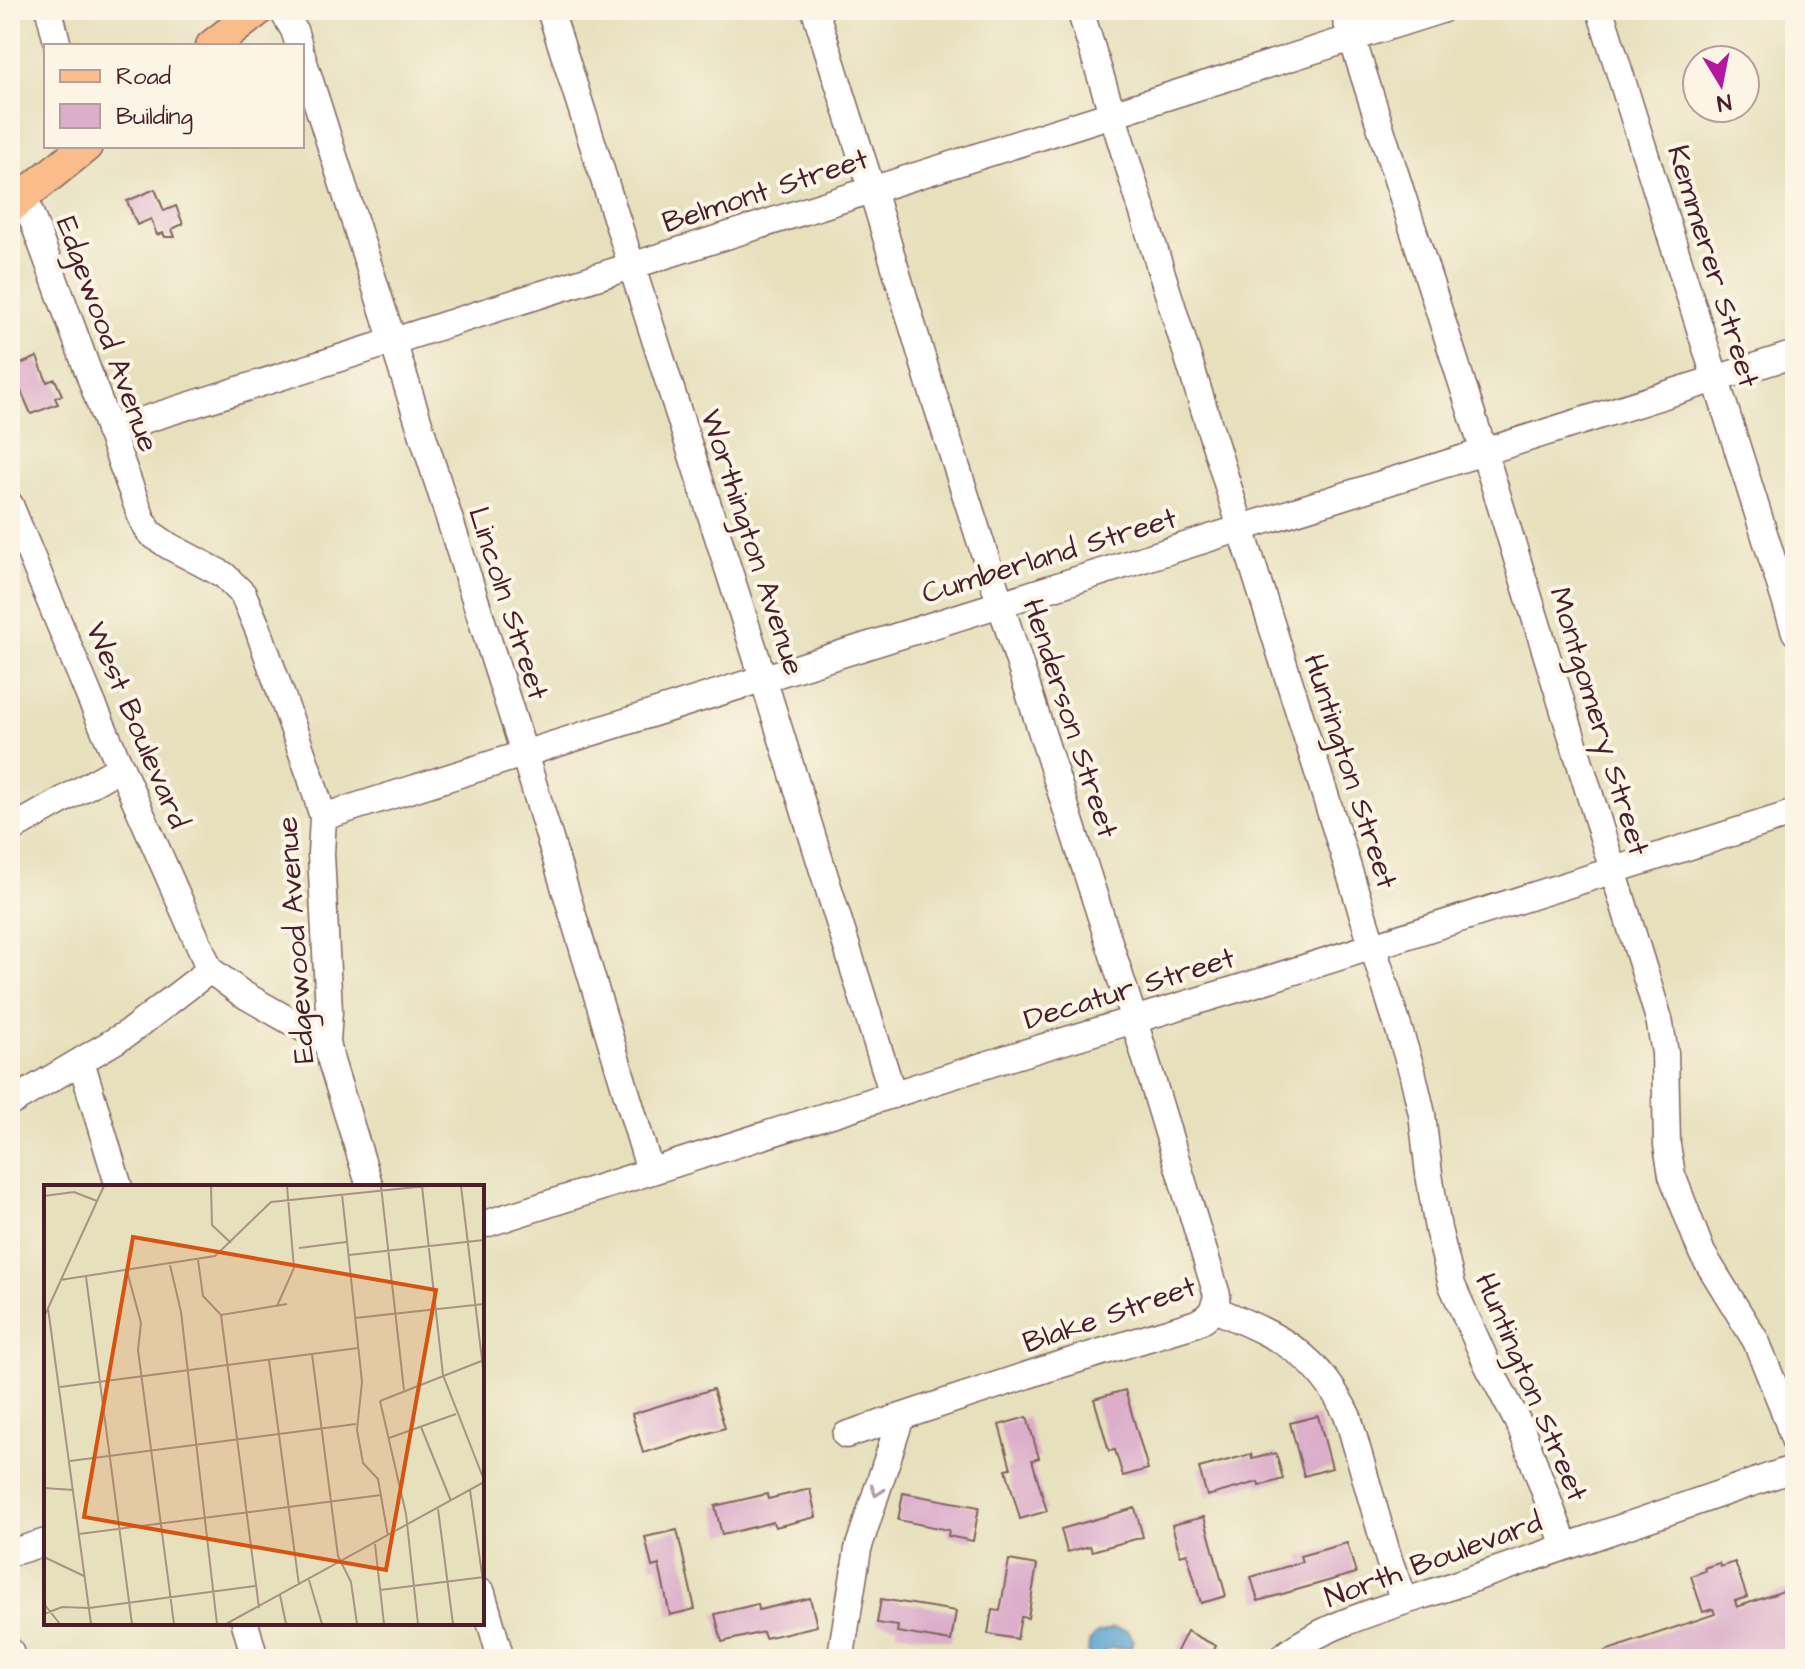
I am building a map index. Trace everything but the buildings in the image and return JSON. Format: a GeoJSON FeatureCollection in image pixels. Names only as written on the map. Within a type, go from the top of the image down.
{"type":"FeatureCollection","features":[{"type":"Feature","properties":{"kind":"main road"},"geometry":{"type":"LineString","coordinates":[[215,44],[258,10]]}},
{"type":"Feature","properties":{"kind":"main road"},"geometry":{"type":"LineString","coordinates":[[17,201],[83,148]]}},
{"type":"Feature","properties":{"kind":"street"},"geometry":{"type":"LineString","coordinates":[[49,10],[58,44]]}},
{"type":"Feature","properties":{"kind":"street"},"geometry":{"type":"LineString","coordinates":[[282,10],[298,44]]}},
{"type":"Feature","properties":{"kind":"street","name":"Worthington Avenue"},"geometry":{"type":"LineString","coordinates":[[550,10],[893,1095]]}},
{"type":"Feature","properties":{"kind":"street","name":"Henderson Street"},"geometry":{"type":"LineString","coordinates":[[815,10],[929,381],[1134,1020],[1217,1295],[1214,1309]]}},
{"type":"Feature","properties":{"kind":"street","name":"Huntington Street"},"geometry":{"type":"LineString","coordinates":[[1080,10],[1412,1071],[1422,1114],[1438,1229],[1452,1285],[1487,1364],[1521,1428],[1565,1546]]}},
{"type":"Feature","properties":{"kind":"street","name":"Montgomery Street"},"geometry":{"type":"LineString","coordinates":[[1343,10],[1484,452],[1659,1019],[1665,1053],[1667,1145],[1672,1175],[1702,1253],[1756,1341],[1795,1442]]}},
{"type":"Feature","properties":{"kind":"street","name":"Belmont Street"},"geometry":{"type":"LineString","coordinates":[[109,431],[1441,10]]}},
{"type":"Feature","properties":{"kind":"street","name":"Kemmerer Street"},"geometry":{"type":"LineString","coordinates":[[1600,10],[1795,632]]}},
{"type":"Feature","properties":{"kind":"street","name":"Lincoln Street"},"geometry":{"type":"LineString","coordinates":[[304,62],[524,753],[650,1171]]}},
{"type":"Feature","properties":{"kind":"street","name":"Edgewood Avenue"},"geometry":{"type":"LineString","coordinates":[[17,201],[142,519],[150,533],[224,575],[243,594],[292,722],[323,817],[321,854],[329,1011],[327,1042],[369,1185]]}},
{"type":"Feature","properties":{"kind":"street","name":"Cumberland Street"},"geometry":{"type":"LineString","coordinates":[[323,817],[1795,354]]}},
{"type":"Feature","properties":{"kind":"street","name":"West Boulevard"},"geometry":{"type":"LineString","coordinates":[[10,505],[91,700],[210,970]]}},
{"type":"Feature","properties":{"kind":"street"},"geometry":{"type":"LineString","coordinates":[[10,830],[121,767]]}},
{"type":"Feature","properties":{"kind":"street","name":"Decatur Street"},"geometry":{"type":"LineString","coordinates":[[484,1224],[1795,813]]}},
{"type":"Feature","properties":{"kind":"street"},"geometry":{"type":"LineString","coordinates":[[10,1103],[128,1033],[210,970],[241,993],[327,1042]]}},
{"type":"Feature","properties":{"kind":"street"},"geometry":{"type":"LineString","coordinates":[[81,1061],[118,1185]]}},
{"type":"Feature","properties":{"kind":"street","name":"Blake Street"},"geometry":{"type":"LineString","coordinates":[[846,1435],[1194,1324],[1207,1319],[1214,1309],[1271,1334],[1293,1348],[1313,1365],[1338,1396],[1348,1417],[1389,1560],[1404,1601]]}},
{"type":"Feature","properties":{"kind":"street"},"geometry":{"type":"LineString","coordinates":[[843,1659],[858,1549],[901,1417]]}},
{"type":"Feature","properties":{"kind":"street","name":"North Boulevard"},"geometry":{"type":"LineString","coordinates":[[1280,1659],[1309,1640],[1404,1601],[1795,1468]]}},
{"type":"Feature","properties":{"kind":"street"},"geometry":{"type":"LineString","coordinates":[[10,1553],[44,1543]]}},
{"type":"Feature","properties":{"kind":"street"},"geometry":{"type":"LineString","coordinates":[[484,1600],[501,1659]]}},
{"type":"Feature","properties":{"kind":"street"},"geometry":{"type":"LineString","coordinates":[[246,1625],[255,1659]]}},
{"type":"Feature","properties":{"kind":"street"},"geometry":{"type":"LineString","coordinates":[[10,1651],[12,1659]]}},
{"type":"Feature","properties":{"kind":"water"},"geometry":{"type":"Polygon","coordinates":[[[1113,1628],[1128,1631],[1134,1641],[1130,1648],[1110,1648],[1105,1651],[1103,1659],[1088,1659],[1089,1642],[1097,1633],[1113,1628]]]}}]}
